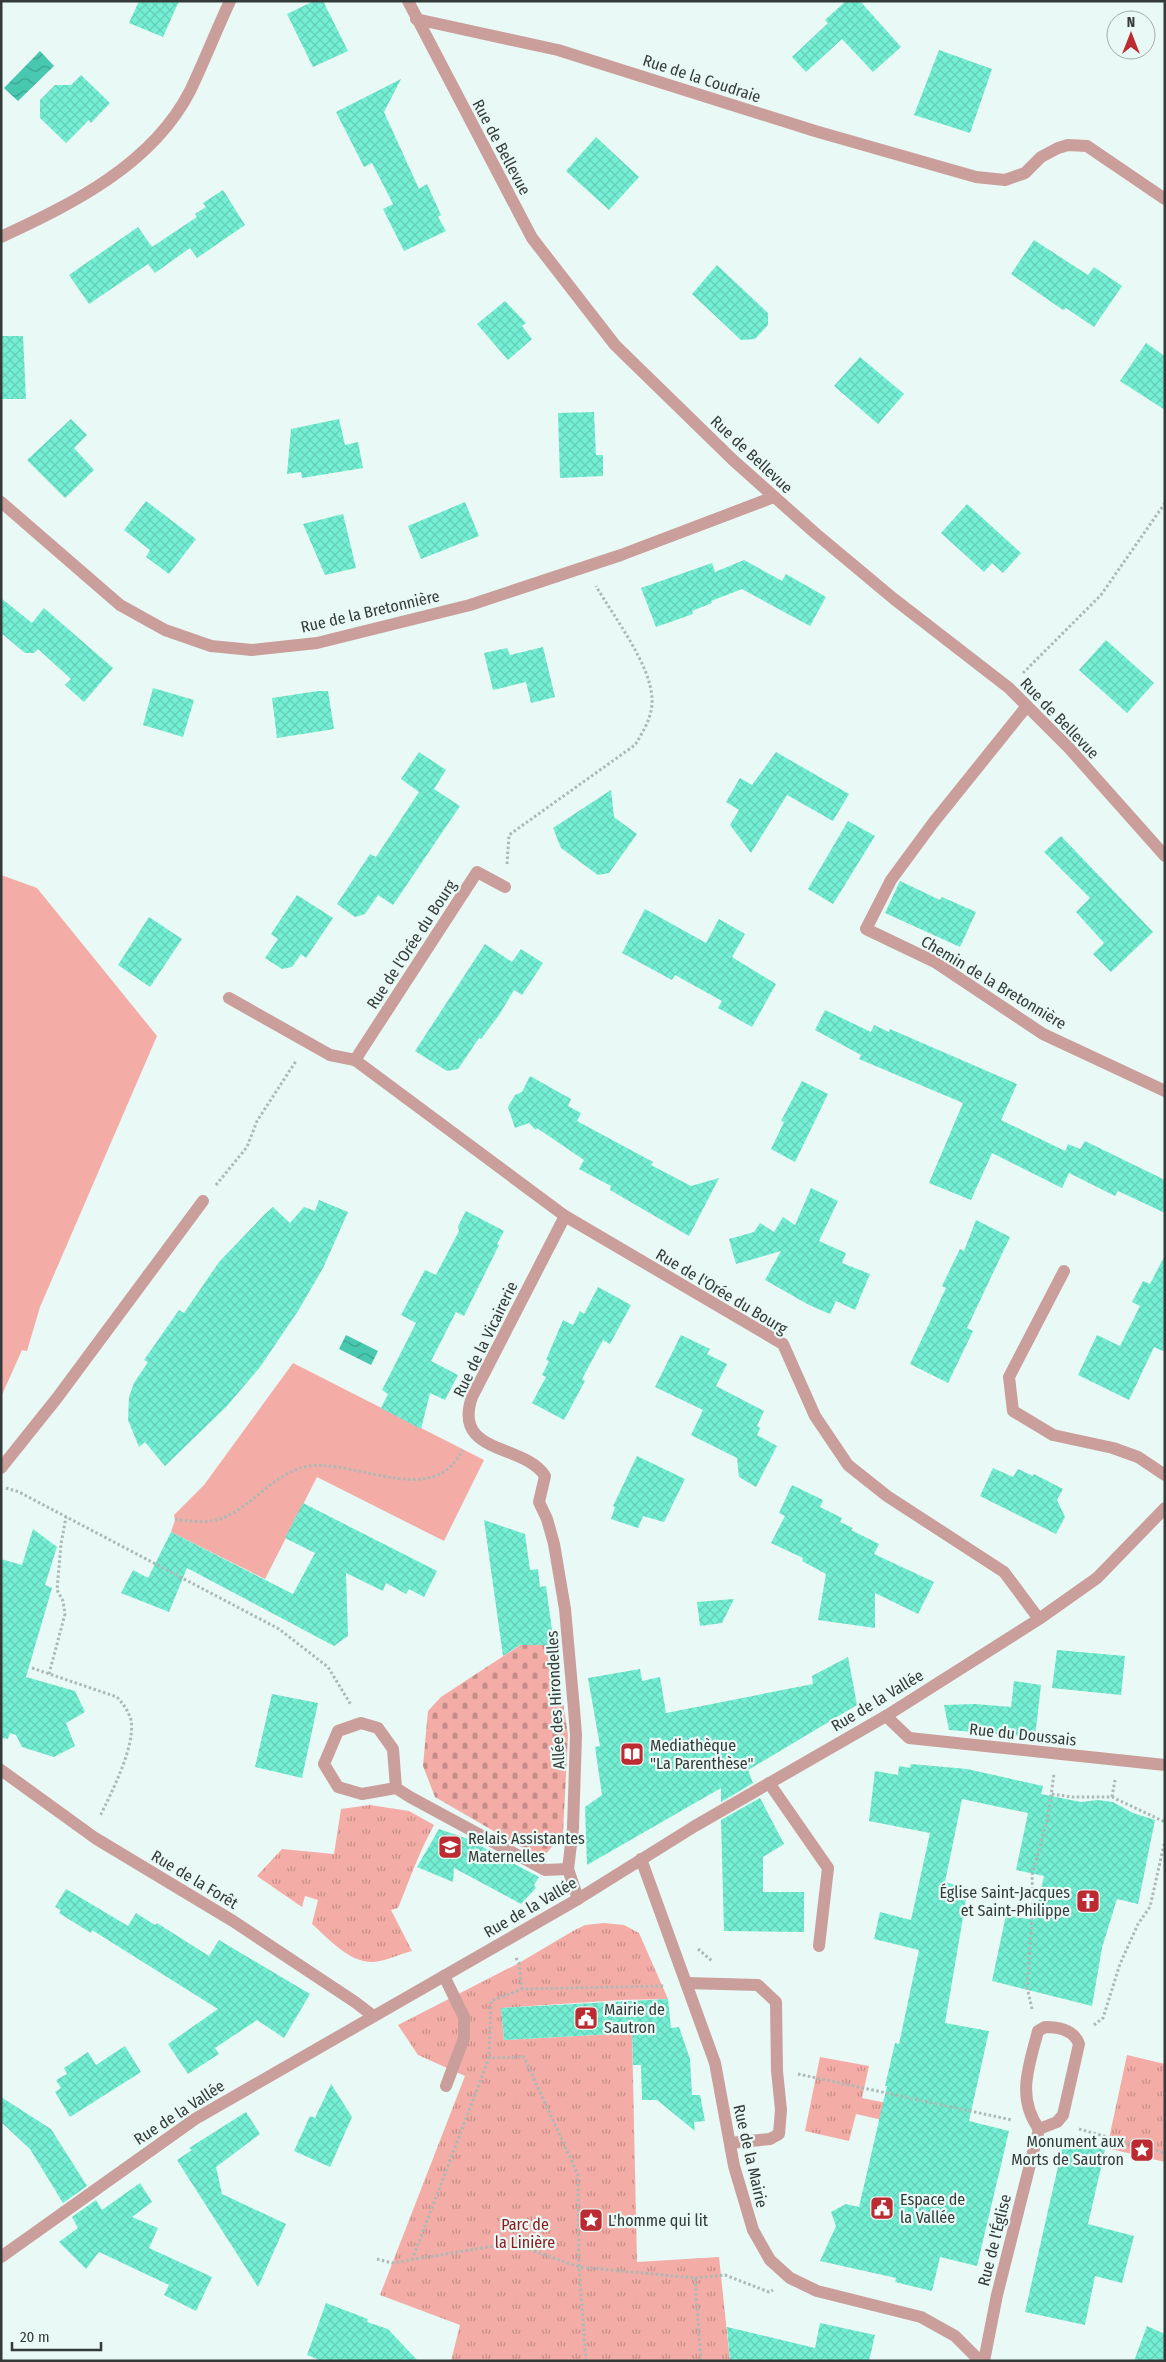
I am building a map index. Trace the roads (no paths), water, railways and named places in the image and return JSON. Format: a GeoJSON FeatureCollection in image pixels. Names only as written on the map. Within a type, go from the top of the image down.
{"type":"FeatureCollection","features":[{"type":"Feature","properties":{"kind":"street"},"geometry":{"type":"LineString","coordinates":[[1,237],[65,208],[117,175],[160,133],[189,93],[230,1]]}},
{"type":"Feature","properties":{"kind":"street","name":"Rue de Bellevue"},"geometry":{"type":"LineString","coordinates":[[408,1],[532,238],[615,345],[732,460],[774,497],[894,599],[1009,688],[1069,748],[1165,856]]}},
{"type":"Feature","properties":{"kind":"street","name":"Rue de la Coudraie"},"geometry":{"type":"LineString","coordinates":[[416,19],[558,50],[815,131],[976,177],[1004,180],[1025,173],[1041,157],[1058,148],[1068,145],[1087,146],[1165,199]]}},
{"type":"Feature","properties":{"kind":"street","name":"Rue de la Bretonnière"},"geometry":{"type":"LineString","coordinates":[[1,502],[120,605],[165,630],[211,646],[252,650],[317,643],[470,605],[724,518],[774,497]]}},
{"type":"Feature","properties":{"kind":"street","name":"Chemin de la Bretonnière"},"geometry":{"type":"LineString","coordinates":[[1027,706],[933,823],[891,880],[866,928],[935,962],[1043,1034],[1165,1091]]}},
{"type":"Feature","properties":{"kind":"street","name":"Rue de l'Orée du Bourg"},"geometry":{"type":"LineString","coordinates":[[355,1060],[477,872],[506,887]]}},
{"type":"Feature","properties":{"kind":"street","name":"Rue de l'Orée du Bourg"},"geometry":{"type":"LineString","coordinates":[[230,998],[330,1056],[355,1060],[565,1216],[784,1344],[815,1416],[848,1465],[887,1496],[1004,1572],[1039,1619]]}},
{"type":"Feature","properties":{"kind":"street"},"geometry":{"type":"LineString","coordinates":[[1,1468],[57,1398],[203,1201]]}},
{"type":"Feature","properties":{"kind":"street","name":"Rue de la Vicairerie"},"geometry":{"type":"LineString","coordinates":[[539,1502],[545,1484],[545,1476],[542,1471],[474,1433],[469,1426],[468,1407],[565,1216]]}},
{"type":"Feature","properties":{"kind":"street"},"geometry":{"type":"LineString","coordinates":[[1064,1271],[1009,1377],[1012,1411],[1053,1435],[1113,1448],[1138,1457],[1165,1475]]}},
{"type":"Feature","properties":{"kind":"street","name":"Allée des Hirondelles"},"geometry":{"type":"LineString","coordinates":[[539,1502],[547,1519],[554,1544],[564,1599],[576,1736],[574,1828],[568,1869],[578,1899]]}},
{"type":"Feature","properties":{"kind":"street","name":"Rue de la Vallée"},"geometry":{"type":"LineString","coordinates":[[1,2257],[195,2119],[578,1899],[641,1859],[886,1716],[1039,1619],[1097,1578],[1165,1508]]}},
{"type":"Feature","properties":{"kind":"street","name":"Rue du Doussais"},"geometry":{"type":"LineString","coordinates":[[886,1716],[909,1738],[1165,1765]]}},
{"type":"Feature","properties":{"kind":"street"},"geometry":{"type":"LineString","coordinates":[[396,1788],[393,1749],[378,1728],[361,1723],[338,1731],[324,1764],[338,1787],[362,1794],[396,1788],[410,1798],[545,1870],[568,1869]]}},
{"type":"Feature","properties":{"kind":"street","name":"Rue de la Forêt"},"geometry":{"type":"LineString","coordinates":[[1,1770],[91,1834],[233,1921],[355,2002],[372,2016]]}},
{"type":"Feature","properties":{"kind":"street"},"geometry":{"type":"LineString","coordinates":[[769,1783],[828,1868],[819,1946]]}},
{"type":"Feature","properties":{"kind":"street","name":"Rue de la Mairie"},"geometry":{"type":"LineString","coordinates":[[641,1859],[716,2063],[734,2166],[753,2230],[770,2260],[790,2278],[817,2290],[921,2317],[955,2336],[980,2361]]}},
{"type":"Feature","properties":{"kind":"street"},"geometry":{"type":"LineString","coordinates":[[444,1976],[464,2018],[464,2038],[446,2086]]}},
{"type":"Feature","properties":{"kind":"street"},"geometry":{"type":"LineString","coordinates":[[686,1982],[758,1985],[770,1994],[776,2002],[777,2071],[782,2110],[779,2134],[770,2139],[730,2143]]}},
{"type":"Feature","properties":{"kind":"street","name":"Rue de l'Église"},"geometry":{"type":"LineString","coordinates":[[984,2361],[1035,2124],[1027,2108],[1026,2091],[1038,2031],[1045,2027],[1066,2030],[1076,2036],[1078,2044],[1063,2115],[1057,2122],[1035,2124]]}},
{"type":"Feature","properties":{"kind":"water"},"geometry":{"type":"Polygon","coordinates":[[[40,51],[54,66],[18,101],[4,88],[40,51]]]}},
{"type":"Feature","properties":{"kind":"water"},"geometry":{"type":"Polygon","coordinates":[[[346,1335],[378,1351],[371,1365],[339,1349],[346,1335]]]}},
{"type":"Feature","properties":{"kind":"place","name":"Mediathèque \"La Parenthèse\""},"geometry":{"type":"Point","coordinates":[632,1754]}},
{"type":"Feature","properties":{"kind":"place","name":"Relais Assistantes Maternelles"},"geometry":{"type":"Point","coordinates":[450,1847]}},
{"type":"Feature","properties":{"kind":"place","name":"Église Saint-Jacques et Saint-Philippe"},"geometry":{"type":"Point","coordinates":[1088,1901]}},
{"type":"Feature","properties":{"kind":"place","name":"Mairie de Sautron"},"geometry":{"type":"Point","coordinates":[586,2018]}},
{"type":"Feature","properties":{"kind":"place","name":"Monument aux Morts de Sautron"},"geometry":{"type":"Point","coordinates":[1142,2150]}},
{"type":"Feature","properties":{"kind":"place","name":"Espace de la Vallée"},"geometry":{"type":"Point","coordinates":[882,2208]}},
{"type":"Feature","properties":{"kind":"place","name":"L'homme qui lit"},"geometry":{"type":"Point","coordinates":[591,2220]}},
{"type":"Feature","properties":{"kind":"park label","name":"Parc de la Linière"},"geometry":{"type":"Point","coordinates":[525,2233]}}]}
